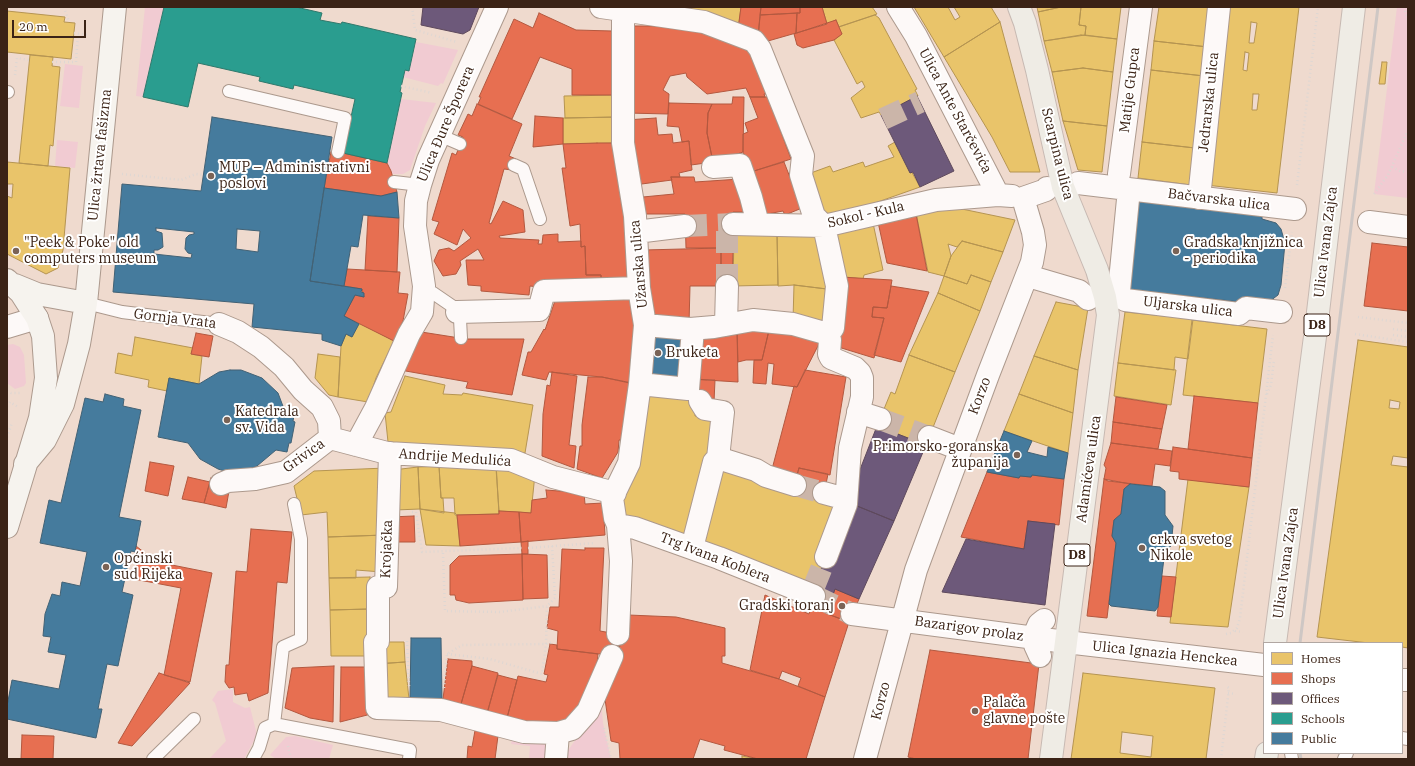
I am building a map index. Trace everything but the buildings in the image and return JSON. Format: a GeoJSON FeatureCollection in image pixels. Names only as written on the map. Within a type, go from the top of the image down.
{"type":"FeatureCollection","features":[{"type":"Feature","properties":{"kind":"main road","name":"Ulica žrtava fašizma"},"geometry":{"type":"LineString","coordinates":[[7,527],[25,464],[45,440],[63,404],[79,344],[86,303],[115,7]]}},
{"type":"Feature","properties":{"kind":"main road","name":"Ulica Ivana Zajca"},"geometry":{"type":"LineString","coordinates":[[1275,642],[1316,329],[1354,7]]}},
{"type":"Feature","properties":{"kind":"main road","name":"Scarpina ulica"},"geometry":{"type":"LineString","coordinates":[[1022,12],[1063,187],[1097,270],[1104,300]]}},
{"type":"Feature","properties":{"kind":"main road"},"geometry":{"type":"LineString","coordinates":[[9,282],[37,294],[86,303]]}},
{"type":"Feature","properties":{"kind":"main road"},"geometry":{"type":"LineString","coordinates":[[9,282],[25,298],[37,318],[44,342],[46,378],[40,418],[25,464]]}},
{"type":"Feature","properties":{"kind":"main road","name":"Adamićeva ulica"},"geometry":{"type":"LineString","coordinates":[[1051,759],[1108,319],[1104,300]]}},
{"type":"Feature","properties":{"kind":"street","name":"Ulica Đure Šporera"},"geometry":{"type":"LineString","coordinates":[[356,444],[376,408],[409,334],[420,316],[424,304],[424,292],[415,226],[416,201],[420,185],[439,135],[497,7]]}},
{"type":"Feature","properties":{"kind":"street"},"geometry":{"type":"LineString","coordinates":[[601,7],[704,22],[754,41],[760,49],[803,156],[801,175],[814,216],[824,226],[838,286],[834,328],[828,334]]}},
{"type":"Feature","properties":{"kind":"street","name":"Ulica Ante Starčevića"},"geometry":{"type":"LineString","coordinates":[[898,7],[916,36],[998,195]]}},
{"type":"Feature","properties":{"kind":"street","name":"Matije Gupca"},"geometry":{"type":"LineString","coordinates":[[1104,300],[1125,183],[1141,7]]}},
{"type":"Feature","properties":{"kind":"street","name":"Jedrarska ulica"},"geometry":{"type":"LineString","coordinates":[[1199,198],[1219,7]]}},
{"type":"Feature","properties":{"kind":"street","name":"Užarska ulica"},"geometry":{"type":"LineString","coordinates":[[616,521],[612,504],[615,493],[629,463],[640,384],[645,325],[638,288],[636,232],[623,143],[623,9]]}},
{"type":"Feature","properties":{"kind":"street"},"geometry":{"type":"LineString","coordinates":[[713,167],[740,165],[758,224]]}},
{"type":"Feature","properties":{"kind":"street","name":"Bačvarska ulica"},"geometry":{"type":"LineString","coordinates":[[1078,179],[1125,183],[1199,198],[1295,209]]}},
{"type":"Feature","properties":{"kind":"street"},"geometry":{"type":"LineString","coordinates":[[998,195],[1023,198],[1045,183]]}},
{"type":"Feature","properties":{"kind":"street","name":"Sokol - Kula"},"geometry":{"type":"LineString","coordinates":[[733,224],[824,226],[936,200],[998,195]]}},
{"type":"Feature","properties":{"kind":"street","name":"Korzo"},"geometry":{"type":"LineString","coordinates":[[865,759],[916,570],[960,449],[1028,276],[1035,245],[1030,218],[1023,198]]}},
{"type":"Feature","properties":{"kind":"street"},"geometry":{"type":"LineString","coordinates":[[1369,222],[1408,227]]}},
{"type":"Feature","properties":{"kind":"street"},"geometry":{"type":"LineString","coordinates":[[636,232],[685,226]]}},
{"type":"Feature","properties":{"kind":"street","name":"Uljarska ulica"},"geometry":{"type":"LineString","coordinates":[[1028,276],[1104,300],[1125,300],[1239,314],[1246,308],[1281,312]]}},
{"type":"Feature","properties":{"kind":"street"},"geometry":{"type":"LineString","coordinates":[[726,325],[727,286]]}},
{"type":"Feature","properties":{"kind":"street"},"geometry":{"type":"LineString","coordinates":[[457,312],[539,310],[544,291],[638,288]]}},
{"type":"Feature","properties":{"kind":"street"},"geometry":{"type":"LineString","coordinates":[[7,327],[37,318]]}},
{"type":"Feature","properties":{"kind":"street"},"geometry":{"type":"LineString","coordinates":[[645,325],[691,329],[753,320],[793,324],[828,334]]}},
{"type":"Feature","properties":{"kind":"street","name":"Gornja Vrata"},"geometry":{"type":"LineString","coordinates":[[219,324],[232,329],[261,347],[284,366],[303,390],[322,407],[329,421],[330,438]]}},
{"type":"Feature","properties":{"kind":"street"},"geometry":{"type":"LineString","coordinates":[[691,329],[692,394]]}},
{"type":"Feature","properties":{"kind":"street"},"geometry":{"type":"LineString","coordinates":[[826,557],[846,499],[850,448],[862,397],[862,378],[855,368],[831,358],[830,340],[828,334]]}},
{"type":"Feature","properties":{"kind":"street"},"geometry":{"type":"LineString","coordinates":[[640,384],[692,394],[705,409],[723,412],[716,460],[694,540]]}},
{"type":"Feature","properties":{"kind":"street"},"geometry":{"type":"LineString","coordinates":[[858,412],[880,419]]}},
{"type":"Feature","properties":{"kind":"street"},"geometry":{"type":"LineString","coordinates":[[929,437],[960,449]]}},
{"type":"Feature","properties":{"kind":"street","name":"Grivica"},"geometry":{"type":"LineString","coordinates":[[221,484],[228,481],[255,479],[286,472],[330,438],[388,453]]}},
{"type":"Feature","properties":{"kind":"street","name":"Andrije Medulića"},"geometry":{"type":"LineString","coordinates":[[388,453],[511,460],[553,477],[615,493]]}},
{"type":"Feature","properties":{"kind":"street","name":"Krojačka"},"geometry":{"type":"LineString","coordinates":[[388,453],[386,587],[378,587],[378,641],[374,642],[377,708],[411,709]]}},
{"type":"Feature","properties":{"kind":"street"},"geometry":{"type":"LineString","coordinates":[[716,460],[756,470],[766,476],[795,486]]}},
{"type":"Feature","properties":{"kind":"street"},"geometry":{"type":"LineString","coordinates":[[824,492],[846,499]]}},
{"type":"Feature","properties":{"kind":"street"},"geometry":{"type":"LineString","coordinates":[[616,521],[621,561],[618,634]]}},
{"type":"Feature","properties":{"kind":"street","name":"Trg Ivana Koblera"},"geometry":{"type":"LineString","coordinates":[[616,521],[813,594]]}},
{"type":"Feature","properties":{"kind":"street"},"geometry":{"type":"LineString","coordinates":[[852,614],[902,620]]}},
{"type":"Feature","properties":{"kind":"street","name":"Bazarigov prolaz"},"geometry":{"type":"LineString","coordinates":[[902,620],[1066,642]]}},
{"type":"Feature","properties":{"kind":"street","name":"Ulica Ignazia Henckea"},"geometry":{"type":"LineString","coordinates":[[1066,642],[1263,665]]}},
{"type":"Feature","properties":{"kind":"street"},"geometry":{"type":"LineString","coordinates":[[411,709],[441,710],[524,732],[558,733],[572,729],[588,712],[612,656]]}},
{"type":"Feature","properties":{"kind":"street"},"geometry":{"type":"LineString","coordinates":[[556,759],[558,733]]}},
{"type":"Feature","properties":{"kind":"lane"},"geometry":{"type":"LineString","coordinates":[[229,91],[345,118],[338,152]]}},
{"type":"Feature","properties":{"kind":"lane"},"geometry":{"type":"LineString","coordinates":[[439,135],[460,144]]}},
{"type":"Feature","properties":{"kind":"lane"},"geometry":{"type":"LineString","coordinates":[[514,165],[523,170],[540,219]]}},
{"type":"Feature","properties":{"kind":"lane"},"geometry":{"type":"LineString","coordinates":[[394,182],[420,185]]}},
{"type":"Feature","properties":{"kind":"lane"},"geometry":{"type":"LineString","coordinates":[[424,292],[433,293],[440,296],[457,312],[461,325],[461,338]]}},
{"type":"Feature","properties":{"kind":"lane","name":"Gornja Vrata"},"geometry":{"type":"LineString","coordinates":[[86,303],[122,312],[219,324]]}},
{"type":"Feature","properties":{"kind":"lane"},"geometry":{"type":"LineString","coordinates":[[274,724],[283,646],[301,639],[301,539],[294,504]]}},
{"type":"Feature","properties":{"kind":"lane"},"geometry":{"type":"LineString","coordinates":[[153,759],[194,719]]}},
{"type":"Feature","properties":{"kind":"lane"},"geometry":{"type":"LineString","coordinates":[[253,759],[259,748],[266,728],[274,724],[410,755]]}},
{"type":"Feature","properties":{"kind":"path"},"geometry":{"type":"LineString","coordinates":[[64,7],[69,22]]}},
{"type":"Feature","properties":{"kind":"path"},"geometry":{"type":"LineString","coordinates":[[412,7],[415,30],[478,48]]}},
{"type":"Feature","properties":{"kind":"path"},"geometry":{"type":"LineString","coordinates":[[1404,7],[1408,20]]}},
{"type":"Feature","properties":{"kind":"path"},"geometry":{"type":"LineString","coordinates":[[74,33],[87,35]]}},
{"type":"Feature","properties":{"kind":"path"},"geometry":{"type":"LineString","coordinates":[[52,62],[76,62],[78,34]]}},
{"type":"Feature","properties":{"kind":"path"},"geometry":{"type":"LineString","coordinates":[[8,92],[14,93],[17,58],[29,60]]}},
{"type":"Feature","properties":{"kind":"path"},"geometry":{"type":"LineString","coordinates":[[401,86],[456,98]]}},
{"type":"Feature","properties":{"kind":"path"},"geometry":{"type":"LineString","coordinates":[[1374,194],[1392,167],[1408,130]]}},
{"type":"Feature","properties":{"kind":"path"},"geometry":{"type":"LineString","coordinates":[[1392,167],[1400,171],[1408,172]]}},
{"type":"Feature","properties":{"kind":"path"},"geometry":{"type":"LineString","coordinates":[[122,174],[181,180],[196,174],[203,175]]}},
{"type":"Feature","properties":{"kind":"path"},"geometry":{"type":"LineString","coordinates":[[1358,317],[1408,323]]}},
{"type":"Feature","properties":{"kind":"path"},"geometry":{"type":"LineString","coordinates":[[1393,329],[1408,330]]}},
{"type":"Feature","properties":{"kind":"path"},"geometry":{"type":"LineString","coordinates":[[1355,334],[1408,342]]}},
{"type":"Feature","properties":{"kind":"path"},"geometry":{"type":"LineString","coordinates":[[1393,335],[1408,337]]}},
{"type":"Feature","properties":{"kind":"path"},"geometry":{"type":"LineString","coordinates":[[1234,631],[1240,618],[1265,397],[1271,385],[1274,360]]}},
{"type":"Feature","properties":{"kind":"path"},"geometry":{"type":"LineString","coordinates":[[7,406],[10,402],[18,406]]}},
{"type":"Feature","properties":{"kind":"path"},"geometry":{"type":"LineString","coordinates":[[7,437],[8,427],[13,421]]}},
{"type":"Feature","properties":{"kind":"path"},"geometry":{"type":"LineString","coordinates":[[388,512],[416,512],[422,552],[443,553],[522,548]]}},
{"type":"Feature","properties":{"kind":"path"},"geometry":{"type":"LineString","coordinates":[[528,548],[552,545],[597,543]]}},
{"type":"Feature","properties":{"kind":"path"},"geometry":{"type":"LineString","coordinates":[[443,553],[445,611],[500,612],[547,606],[555,598],[552,545]]}},
{"type":"Feature","properties":{"kind":"path"},"geometry":{"type":"LineString","coordinates":[[447,654],[490,659],[542,674],[546,644],[547,606]]}},
{"type":"Feature","properties":{"kind":"path"},"geometry":{"type":"LineString","coordinates":[[1226,634],[1234,631],[1243,632]]}},
{"type":"Feature","properties":{"kind":"path"},"geometry":{"type":"LineString","coordinates":[[407,641],[411,709]]}},
{"type":"Feature","properties":{"kind":"path"},"geometry":{"type":"LineString","coordinates":[[447,654],[462,645],[546,644],[554,642]]}},
{"type":"Feature","properties":{"kind":"path"},"geometry":{"type":"LineString","coordinates":[[441,710],[447,654]]}},
{"type":"Feature","properties":{"kind":"path"},"geometry":{"type":"LineString","coordinates":[[1221,759],[1229,688]]}},
{"type":"Feature","properties":{"kind":"path"},"geometry":{"type":"LineString","coordinates":[[1228,693],[1236,694]]}},
{"type":"Feature","properties":{"kind":"path"},"geometry":{"type":"LineString","coordinates":[[288,744],[291,759]]}},
{"type":"Feature","properties":{"kind":"shaded area"},"geometry":{"type":"Polygon","coordinates":[[[145,7],[164,7],[143,97],[136,96],[145,7]]]}},
{"type":"Feature","properties":{"kind":"shaded area"},"geometry":{"type":"Polygon","coordinates":[[[1397,7],[1408,7],[1408,198],[1374,194],[1397,7]]]}},
{"type":"Feature","properties":{"kind":"shaded area"},"geometry":{"type":"Polygon","coordinates":[[[416,42],[458,50],[443,84],[441,83],[438,86],[403,77],[405,70],[409,71],[416,42]]]}},
{"type":"Feature","properties":{"kind":"shaded area"},"geometry":{"type":"Polygon","coordinates":[[[65,64],[83,66],[79,108],[60,106],[65,64]]]}},
{"type":"Feature","properties":{"kind":"shaded area"},"geometry":{"type":"Polygon","coordinates":[[[401,99],[436,103],[425,126],[410,170],[403,174],[392,174],[387,163],[401,99]]]}},
{"type":"Feature","properties":{"kind":"shaded area"},"geometry":{"type":"Polygon","coordinates":[[[57,140],[78,142],[75,168],[55,166],[57,140]]]}},
{"type":"Feature","properties":{"kind":"shaded area"},"geometry":{"type":"Polygon","coordinates":[[[13,344],[20,347],[24,355],[26,383],[24,386],[15,389],[7,383],[7,345],[13,344]]]}},
{"type":"Feature","properties":{"kind":"shaded area"},"geometry":{"type":"Polygon","coordinates":[[[233,689],[233,702],[245,708],[250,707],[257,735],[244,759],[209,759],[226,741],[215,703],[212,700],[218,691],[233,689]]]}},
{"type":"Feature","properties":{"kind":"shaded area"},"geometry":{"type":"Polygon","coordinates":[[[601,700],[603,723],[611,759],[562,759],[576,739],[592,724],[601,700]]]}},
{"type":"Feature","properties":{"kind":"shaded area"},"geometry":{"type":"Polygon","coordinates":[[[295,736],[333,745],[329,759],[276,759],[270,755],[286,737],[295,736]]]}},
{"type":"Feature","properties":{"kind":"shaded area"},"geometry":{"type":"Polygon","coordinates":[[[512,739],[550,742],[549,759],[529,759],[530,746],[511,744],[512,739]]]}},
{"type":"Feature","properties":{"kind":"tunnel"},"geometry":{"type":"LineString","coordinates":[[883,119],[920,102]]}},
{"type":"Feature","properties":{"kind":"tunnel"},"geometry":{"type":"LineString","coordinates":[[727,224],[727,286]]}},
{"type":"Feature","properties":{"kind":"tunnel"},"geometry":{"type":"LineString","coordinates":[[685,226],[733,224]]}},
{"type":"Feature","properties":{"kind":"tunnel"},"geometry":{"type":"LineString","coordinates":[[880,419],[929,437]]}},
{"type":"Feature","properties":{"kind":"tunnel"},"geometry":{"type":"LineString","coordinates":[[795,485],[824,493]]}},
{"type":"Feature","properties":{"kind":"tunnel"},"geometry":{"type":"LineString","coordinates":[[813,589],[826,557]]}},
{"type":"Feature","properties":{"kind":"tunnel"},"geometry":{"type":"LineString","coordinates":[[814,596],[852,614]]}},
{"type":"Feature","properties":{"kind":"railway"},"geometry":{"type":"LineString","coordinates":[[1300,642],[1378,7]]}},
{"type":"Feature","properties":{"kind":"railway"},"geometry":{"type":"LineString","coordinates":[[1300,754],[1301,759]]}},
{"type":"Feature","properties":{"kind":"place","name":"MUP – Administrativni poslovi"},"geometry":{"type":"Point","coordinates":[211,176]}},
{"type":"Feature","properties":{"kind":"place","name":"\"Peek & Poke\" old computers museum"},"geometry":{"type":"Point","coordinates":[16,251]}},
{"type":"Feature","properties":{"kind":"place","name":"Gradska knjižnica - periodika"},"geometry":{"type":"Point","coordinates":[1176,251]}},
{"type":"Feature","properties":{"kind":"place","name":"Bruketa"},"geometry":{"type":"Point","coordinates":[658,353]}},
{"type":"Feature","properties":{"kind":"place","name":"Katedrala sv. Vida"},"geometry":{"type":"Point","coordinates":[227,420]}},
{"type":"Feature","properties":{"kind":"place","name":"Primorsko-goranska županija"},"geometry":{"type":"Point","coordinates":[1017,455]}},
{"type":"Feature","properties":{"kind":"place","name":"crkva svetog Nikole"},"geometry":{"type":"Point","coordinates":[1142,548]}},
{"type":"Feature","properties":{"kind":"place","name":"Općinski sud Rijeka"},"geometry":{"type":"Point","coordinates":[106,567]}},
{"type":"Feature","properties":{"kind":"place","name":"Gradski toranj"},"geometry":{"type":"Point","coordinates":[842,606]}},
{"type":"Feature","properties":{"kind":"place","name":"Palača glavne pošte"},"geometry":{"type":"Point","coordinates":[975,711]}}]}
